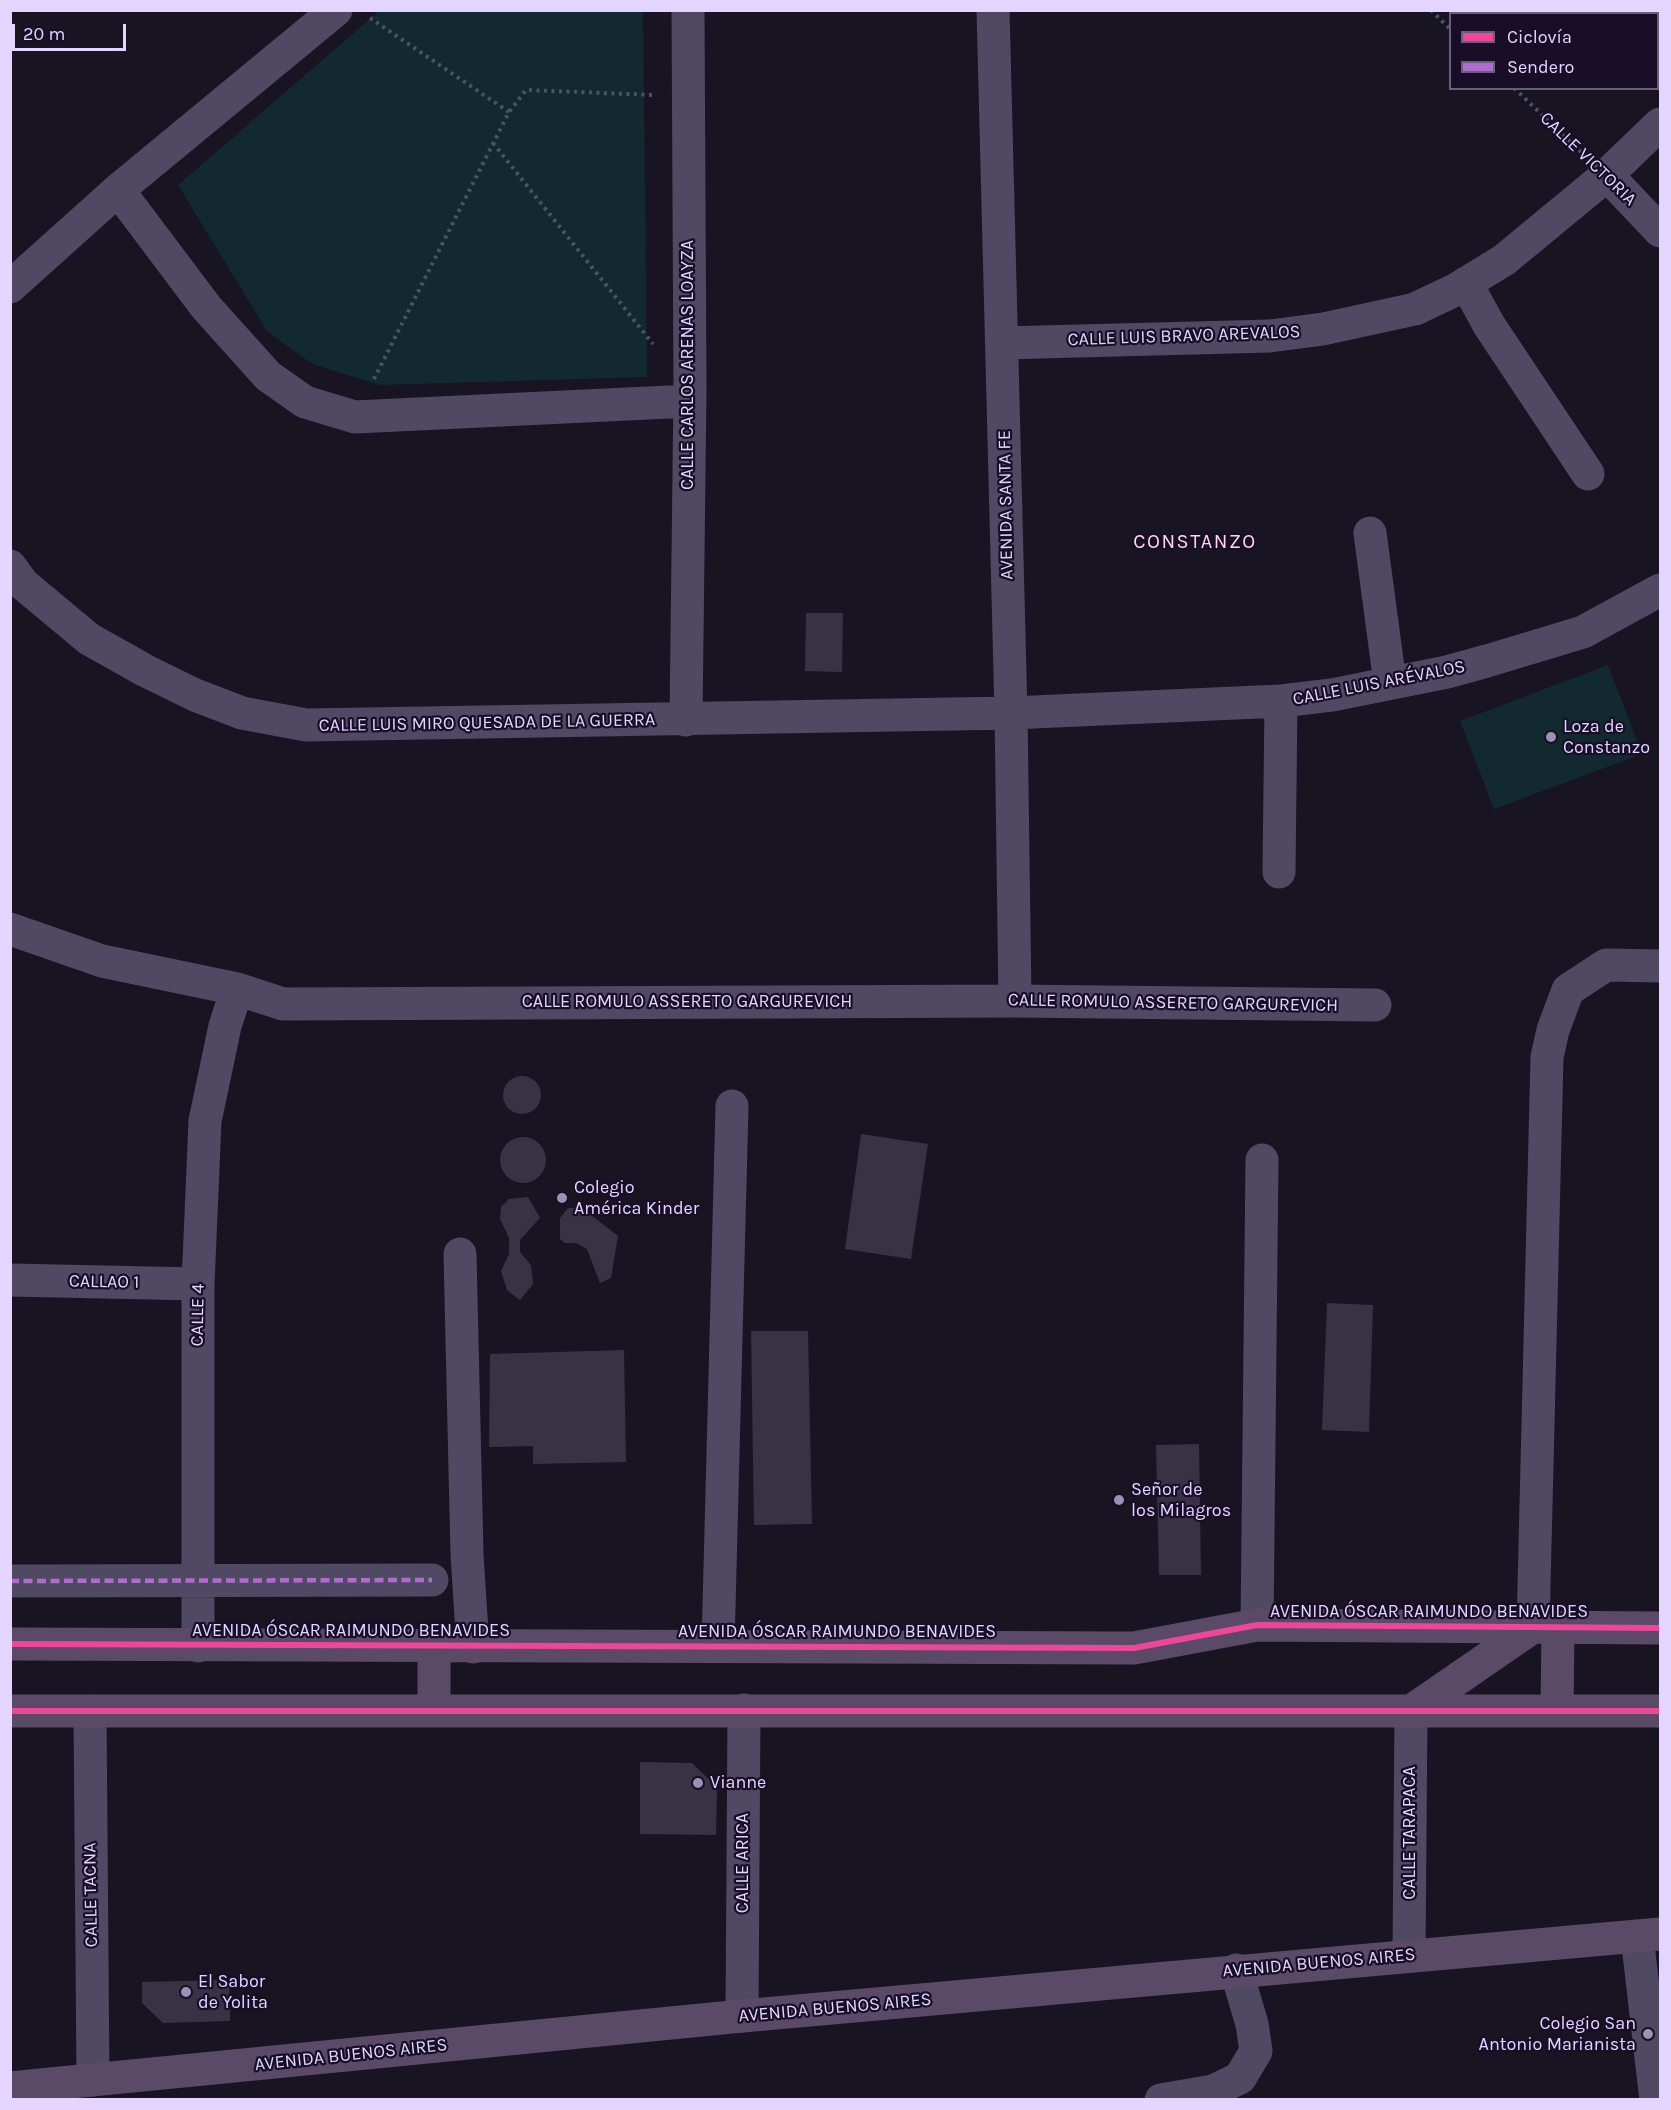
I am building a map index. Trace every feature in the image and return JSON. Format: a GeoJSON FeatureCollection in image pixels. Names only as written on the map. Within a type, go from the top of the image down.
{"type":"FeatureCollection","features":[{"type":"Feature","properties":{"kind":"main road","name":"AVENIDA ÓSCAR RAIMUNDO BENAVIDES"},"geometry":{"type":"LineString","coordinates":[[10,1644],[1134,1648],[1257,1625],[1660,1628]]}},
{"type":"Feature","properties":{"kind":"main road"},"geometry":{"type":"LineString","coordinates":[[1411,1711],[1545,1627],[1557,1711]]}},
{"type":"Feature","properties":{"kind":"main road"},"geometry":{"type":"LineString","coordinates":[[434,1647],[434,1710]]}},
{"type":"Feature","properties":{"kind":"main road"},"geometry":{"type":"LineString","coordinates":[[10,1711],[1660,1711]]}},
{"type":"Feature","properties":{"kind":"main road","name":"AVENIDA BUENOS AIRES"},"geometry":{"type":"LineString","coordinates":[[10,2088],[742,2016],[1409,1954],[1649,1935]]}},
{"type":"Feature","properties":{"kind":"street"},"geometry":{"type":"LineString","coordinates":[[10,287],[118,190],[336,10]]}},
{"type":"Feature","properties":{"kind":"street","name":"CALLE CARLOS ARENAS LOAYZA"},"geometry":{"type":"LineString","coordinates":[[686,720],[690,396],[688,10]]}},
{"type":"Feature","properties":{"kind":"street","name":"AVENIDA SANTA FE"},"geometry":{"type":"LineString","coordinates":[[993,10],[1011,713],[1015,1000]]}},
{"type":"Feature","properties":{"kind":"street","name":"CALLE LUIS BRAVO AREVALOS"},"geometry":{"type":"LineString","coordinates":[[1002,343],[1270,336],[1323,329],[1415,309],[1466,284],[1504,260],[1607,176],[1660,124]]}},
{"type":"Feature","properties":{"kind":"street","name":"CALLE VICTORIA"},"geometry":{"type":"LineString","coordinates":[[1607,176],[1660,231]]}},
{"type":"Feature","properties":{"kind":"street"},"geometry":{"type":"LineString","coordinates":[[118,190],[206,307],[268,375],[305,402],[355,417],[690,396]]}},
{"type":"Feature","properties":{"kind":"street"},"geometry":{"type":"LineString","coordinates":[[1466,284],[1489,325],[1588,474]]}},
{"type":"Feature","properties":{"kind":"street"},"geometry":{"type":"LineString","coordinates":[[1370,533],[1390,683]]}},
{"type":"Feature","properties":{"kind":"street","name":"CALLE LUIS MIRO QUESADA DE LA GUERRA"},"geometry":{"type":"LineString","coordinates":[[10,566],[23,584],[89,639],[146,671],[195,695],[242,712],[306,725],[1011,713]]}},
{"type":"Feature","properties":{"kind":"street","name":"CALLE LUIS ARÉVALOS"},"geometry":{"type":"LineString","coordinates":[[1011,713],[1281,701],[1332,695],[1448,672],[1583,632],[1660,590]]}},
{"type":"Feature","properties":{"kind":"street"},"geometry":{"type":"LineString","coordinates":[[1279,872],[1281,701]]}},
{"type":"Feature","properties":{"kind":"street","name":"CALLE ROMULO ASSERETO GARGUREVICH"},"geometry":{"type":"LineString","coordinates":[[10,929],[102,961],[237,989],[283,1004],[1015,1000],[1374,1005]]}},
{"type":"Feature","properties":{"kind":"street"},"geometry":{"type":"LineString","coordinates":[[1545,1627],[1549,1048],[1553,1030],[1568,990],[1606,965],[1660,966]]}},
{"type":"Feature","properties":{"kind":"street","name":"CALLE 4"},"geometry":{"type":"LineString","coordinates":[[198,1646],[196,1582],[198,1284],[205,1121],[223,1036],[237,989]]}},
{"type":"Feature","properties":{"kind":"street"},"geometry":{"type":"LineString","coordinates":[[718,1646],[732,1106]]}},
{"type":"Feature","properties":{"kind":"street"},"geometry":{"type":"LineString","coordinates":[[1257,1625],[1262,1160]]}},
{"type":"Feature","properties":{"kind":"street"},"geometry":{"type":"LineString","coordinates":[[460,1254],[467,1555],[473,1647]]}},
{"type":"Feature","properties":{"kind":"street","name":"CALLAO 1"},"geometry":{"type":"LineString","coordinates":[[10,1280],[198,1284]]}},
{"type":"Feature","properties":{"kind":"street"},"geometry":{"type":"LineString","coordinates":[[10,1581],[432,1581]]}},
{"type":"Feature","properties":{"kind":"street","name":"CALLE ARICA"},"geometry":{"type":"LineString","coordinates":[[742,2016],[744,1710]]}},
{"type":"Feature","properties":{"kind":"street","name":"CALLE TACNA"},"geometry":{"type":"LineString","coordinates":[[90,1711],[93,2080]]}},
{"type":"Feature","properties":{"kind":"street","name":"CALLE TARAPACA"},"geometry":{"type":"LineString","coordinates":[[1409,1954],[1411,1711]]}},
{"type":"Feature","properties":{"kind":"street"},"geometry":{"type":"LineString","coordinates":[[1649,1935],[1656,2100]]}},
{"type":"Feature","properties":{"kind":"street"},"geometry":{"type":"LineString","coordinates":[[1161,2100],[1213,2091],[1240,2078],[1256,2051],[1252,2024],[1236,1970]]}},
{"type":"Feature","properties":{"kind":"path"},"geometry":{"type":"LineString","coordinates":[[1431,10],[1449,28]]}},
{"type":"Feature","properties":{"kind":"path"},"geometry":{"type":"LineString","coordinates":[[369,17],[509,112]]}},
{"type":"Feature","properties":{"kind":"path"},"geometry":{"type":"LineString","coordinates":[[355,417],[509,112],[526,90],[687,96]]}},
{"type":"Feature","properties":{"kind":"path"},"geometry":{"type":"LineString","coordinates":[[493,143],[690,396]]}},
{"type":"Feature","properties":{"kind":"shaded area"},"geometry":{"type":"Polygon","coordinates":[[[379,11],[643,11],[647,377],[380,385],[312,364],[267,331],[178,185],[379,11]]]}},
{"type":"Feature","properties":{"kind":"shaded area","name":"Loza de Constanzo"},"geometry":{"type":"Polygon","coordinates":[[[1608,665],[1642,754],[1494,809],[1460,721],[1608,665]]]}},
{"type":"Feature","properties":{"kind":"building"},"geometry":{"type":"Polygon","coordinates":[[[806,613],[843,613],[842,672],[805,671],[806,613]]]}},
{"type":"Feature","properties":{"kind":"building"},"geometry":{"type":"Polygon","coordinates":[[[522,1076],[536,1081],[541,1095],[536,1109],[522,1114],[508,1109],[503,1095],[508,1081],[522,1076]]]}},
{"type":"Feature","properties":{"kind":"building"},"geometry":{"type":"Polygon","coordinates":[[[861,1134],[928,1144],[911,1259],[845,1249],[861,1134]]]}},
{"type":"Feature","properties":{"kind":"building"},"geometry":{"type":"Polygon","coordinates":[[[523,1137],[539,1144],[546,1160],[539,1176],[523,1183],[507,1176],[500,1160],[507,1144],[523,1137]]]}},
{"type":"Feature","properties":{"kind":"building"},"geometry":{"type":"Polygon","coordinates":[[[528,1197],[540,1218],[520,1240],[520,1252],[531,1265],[533,1284],[520,1300],[507,1290],[501,1271],[509,1254],[509,1238],[500,1219],[501,1207],[509,1199],[528,1197]]]}},
{"type":"Feature","properties":{"kind":"building"},"geometry":{"type":"Polygon","coordinates":[[[568,1208],[582,1208],[618,1236],[611,1278],[600,1283],[587,1249],[576,1243],[565,1243],[560,1239],[560,1218],[568,1208]]]}},
{"type":"Feature","properties":{"kind":"building"},"geometry":{"type":"Polygon","coordinates":[[[1327,1303],[1373,1305],[1369,1432],[1322,1430],[1327,1303]]]}},
{"type":"Feature","properties":{"kind":"building"},"geometry":{"type":"Polygon","coordinates":[[[751,1331],[808,1331],[812,1524],[754,1525],[751,1331]]]}},
{"type":"Feature","properties":{"kind":"building"},"geometry":{"type":"Polygon","coordinates":[[[624,1350],[626,1462],[533,1464],[533,1446],[489,1447],[490,1354],[624,1350]]]}},
{"type":"Feature","properties":{"kind":"building"},"geometry":{"type":"Polygon","coordinates":[[[1199,1444],[1201,1575],[1159,1575],[1156,1445],[1199,1444]]]}},
{"type":"Feature","properties":{"kind":"building"},"geometry":{"type":"Polygon","coordinates":[[[640,1762],[692,1763],[717,1787],[716,1835],[640,1834],[640,1762]]]}},
{"type":"Feature","properties":{"kind":"building","name":"El Sabor de Yolita"},"geometry":{"type":"Polygon","coordinates":[[[229,1980],[230,2021],[163,2023],[142,2003],[142,1982],[229,1980]]]}},
{"type":"Feature","properties":{"kind":"marked path"},"geometry":{"type":"LineString","coordinates":[[10,1581],[432,1580]]}},
{"type":"Feature","properties":{"kind":"cycle path"},"geometry":{"type":"LineString","coordinates":[[10,1644],[1134,1648],[1257,1625],[1660,1628]]}},
{"type":"Feature","properties":{"kind":"cycle path"},"geometry":{"type":"LineString","coordinates":[[10,1711],[1660,1711]]}},
{"type":"Feature","properties":{"kind":"place","name":"Loza de Constanzo"},"geometry":{"type":"Point","coordinates":[1551,737]}},
{"type":"Feature","properties":{"kind":"place","name":"Colegio América Kinder"},"geometry":{"type":"Point","coordinates":[562,1198]}},
{"type":"Feature","properties":{"kind":"place","name":"Señor de los Milagros"},"geometry":{"type":"Point","coordinates":[1119,1500]}},
{"type":"Feature","properties":{"kind":"place","name":"Vianne"},"geometry":{"type":"Point","coordinates":[698,1783]}},
{"type":"Feature","properties":{"kind":"place","name":"El Sabor de Yolita"},"geometry":{"type":"Point","coordinates":[186,1992]}},
{"type":"Feature","properties":{"kind":"place","name":"Colegio San Antonio Marianista"},"geometry":{"type":"Point","coordinates":[1648,2034]}},
{"type":"Feature","properties":{"kind":"district","name":"CONSTANZO"},"geometry":{"type":"Point","coordinates":[1195,542]}}]}
